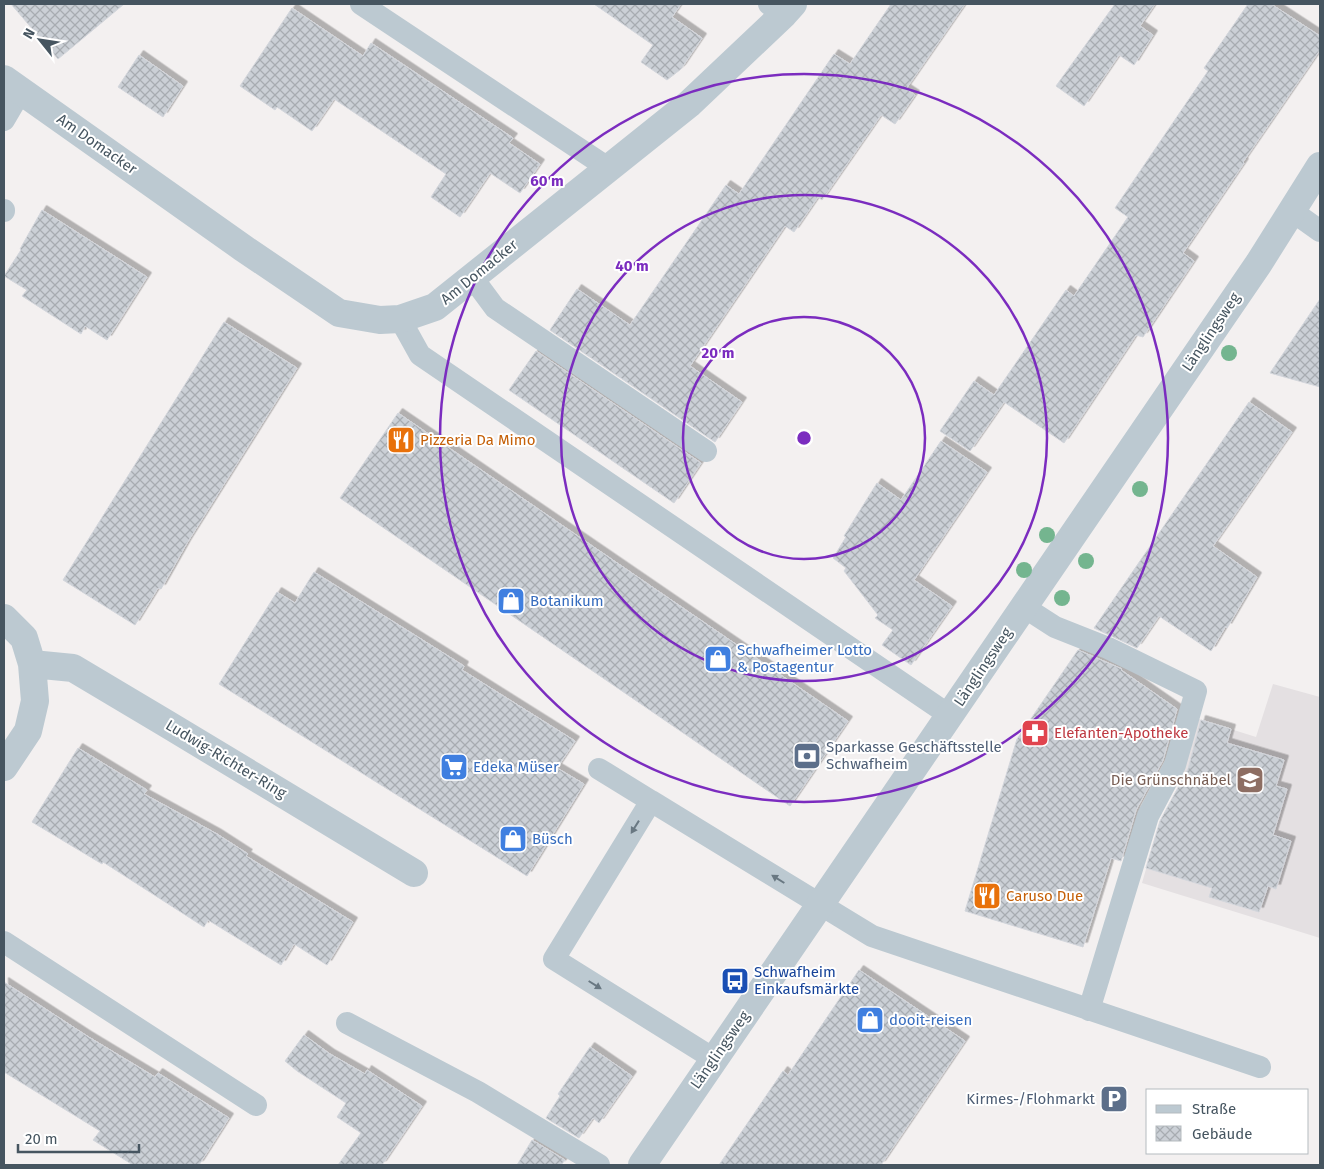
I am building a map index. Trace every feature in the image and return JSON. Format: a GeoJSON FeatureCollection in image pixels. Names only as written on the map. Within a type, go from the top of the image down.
{"type":"FeatureCollection","features":[{"type":"Feature","properties":{"kind":"street","name":"Am Domacker"},"geometry":{"type":"LineString","coordinates":[[12,85],[243,248],[340,313],[380,320],[400,319],[435,306],[689,104],[782,7]]}},
{"type":"Feature","properties":{"kind":"street","name":"Länglingsweg"},"geometry":{"type":"LineString","coordinates":[[642,1165],[1259,263],[1320,166]]}},
{"type":"Feature","properties":{"kind":"street"},"geometry":{"type":"LineString","coordinates":[[4,618],[24,638],[32,664],[34,701],[28,731],[4,767]]}},
{"type":"Feature","properties":{"kind":"street","name":"Ludwig-Richter-Ring"},"geometry":{"type":"LineString","coordinates":[[32,664],[73,668],[414,873]]}},
{"type":"Feature","properties":{"kind":"lane"},"geometry":{"type":"LineString","coordinates":[[361,4],[608,168]]}},
{"type":"Feature","properties":{"kind":"lane"},"geometry":{"type":"LineString","coordinates":[[4,120],[12,85]]}},
{"type":"Feature","properties":{"kind":"lane"},"geometry":{"type":"LineString","coordinates":[[1292,211],[1320,231]]}},
{"type":"Feature","properties":{"kind":"lane"},"geometry":{"type":"LineString","coordinates":[[472,277],[494,308],[706,451]]}},
{"type":"Feature","properties":{"kind":"lane"},"geometry":{"type":"LineString","coordinates":[[400,319],[420,355],[949,715]]}},
{"type":"Feature","properties":{"kind":"lane"},"geometry":{"type":"LineString","coordinates":[[1024,607],[1055,627],[1108,648],[1196,691],[1175,765],[1148,816],[1090,1010]]}},
{"type":"Feature","properties":{"kind":"lane"},"geometry":{"type":"LineString","coordinates":[[599,769],[872,936],[1260,1067]]}},
{"type":"Feature","properties":{"kind":"lane"},"geometry":{"type":"LineString","coordinates":[[651,801],[554,959],[714,1058]]}},
{"type":"Feature","properties":{"kind":"lane"},"geometry":{"type":"LineString","coordinates":[[4,942],[256,1105]]}},
{"type":"Feature","properties":{"kind":"lane"},"geometry":{"type":"LineString","coordinates":[[347,1023],[478,1092],[599,1165]]}},
{"type":"Feature","properties":{"kind":"shaded area","name":"Die Grünschnäbel"},"geometry":{"type":"Polygon","coordinates":[[[1273,684],[1320,697],[1320,938],[1142,883],[1159,824],[1166,825],[1199,719],[1256,737],[1273,684]]]}},
{"type":"Feature","properties":{"kind":"building"},"geometry":{"type":"Polygon","coordinates":[[[11,4],[124,4],[58,59],[11,4]]]}},
{"type":"Feature","properties":{"kind":"building"},"geometry":{"type":"Polygon","coordinates":[[[594,4],[681,4],[672,17],[702,38],[681,69],[667,80],[641,62],[653,45],[594,4]]]}},
{"type":"Feature","properties":{"kind":"building"},"geometry":{"type":"Polygon","coordinates":[[[891,4],[965,4],[906,89],[915,95],[895,124],[881,115],[822,200],[818,197],[794,232],[785,226],[690,366],[742,402],[715,442],[550,330],[577,289],[630,325],[726,185],[739,194],[834,54],[850,64],[891,4]]]}},
{"type":"Feature","properties":{"kind":"building"},"geometry":{"type":"Polygon","coordinates":[[[1115,4],[1155,4],[1140,26],[1153,35],[1134,65],[1119,55],[1084,106],[1056,86],[1115,4]]]}},
{"type":"Feature","properties":{"kind":"building"},"geometry":{"type":"Polygon","coordinates":[[[1248,4],[1271,4],[1320,36],[1320,50],[1183,253],[1194,261],[1143,337],[1136,335],[1064,443],[1004,402],[970,451],[940,431],[974,381],[994,395],[1066,290],[1074,296],[1128,217],[1115,208],[1208,71],[1204,68],[1248,4]]]}},
{"type":"Feature","properties":{"kind":"building"},"geometry":{"type":"Polygon","coordinates":[[[292,8],[363,56],[371,43],[513,138],[509,143],[540,164],[520,193],[490,173],[460,217],[431,197],[446,174],[334,99],[312,131],[277,107],[275,110],[240,86],[292,8]]]}},
{"type":"Feature","properties":{"kind":"building"},"geometry":{"type":"Polygon","coordinates":[[[139,55],[183,86],[163,117],[118,87],[139,55]]]}},
{"type":"Feature","properties":{"kind":"building"},"geometry":{"type":"Polygon","coordinates":[[[42,210],[147,277],[107,340],[85,326],[81,334],[22,296],[27,290],[4,276],[21,250],[42,210]]]}},
{"type":"Feature","properties":{"kind":"building"},"geometry":{"type":"Polygon","coordinates":[[[1320,299],[1320,387],[1270,373],[1320,299]]]}},
{"type":"Feature","properties":{"kind":"building"},"geometry":{"type":"Polygon","coordinates":[[[224,322],[297,368],[187,543],[161,589],[158,588],[135,625],[63,580],[224,322]]]}},
{"type":"Feature","properties":{"kind":"building"},"geometry":{"type":"Polygon","coordinates":[[[536,351],[701,463],[674,503],[509,390],[536,351]]]}},
{"type":"Feature","properties":{"kind":"building"},"geometry":{"type":"Polygon","coordinates":[[[1249,402],[1292,432],[1213,546],[1257,577],[1227,628],[1226,626],[1211,651],[1159,616],[1137,648],[1094,628],[1249,402]]]}},
{"type":"Feature","properties":{"kind":"building"},"geometry":{"type":"Polygon","coordinates":[[[398,413],[848,721],[790,806],[340,498],[398,413]]]}},
{"type":"Feature","properties":{"kind":"building"},"geometry":{"type":"Polygon","coordinates":[[[941,441],[987,472],[914,580],[952,606],[911,665],[882,645],[893,630],[875,618],[878,615],[844,571],[846,568],[833,558],[846,537],[844,536],[877,483],[901,500],[941,441]]]}},
{"type":"Feature","properties":{"kind":"building"},"geometry":{"type":"Polygon","coordinates":[[[314,572],[464,666],[462,670],[575,741],[557,768],[584,784],[527,876],[219,684],[277,592],[295,603],[314,572]]]}},
{"type":"Feature","properties":{"kind":"building"},"geometry":{"type":"Polygon","coordinates":[[[1078,650],[1122,669],[1177,709],[1163,760],[1136,810],[1121,861],[1111,858],[1083,947],[965,911],[1017,739],[1078,650]]]}},
{"type":"Feature","properties":{"kind":"building"},"geometry":{"type":"Polygon","coordinates":[[[1201,720],[1231,729],[1227,743],[1284,760],[1276,786],[1287,789],[1273,835],[1291,841],[1276,889],[1268,886],[1259,912],[1209,897],[1212,888],[1146,868],[1160,821],[1188,769],[1201,720]]]}},
{"type":"Feature","properties":{"kind":"building"},"geometry":{"type":"Polygon","coordinates":[[[78,748],[147,790],[144,794],[217,834],[248,854],[246,856],[353,922],[327,965],[294,944],[281,965],[208,920],[204,927],[103,862],[102,864],[32,822],[78,748]]]}},
{"type":"Feature","properties":{"kind":"building"},"geometry":{"type":"Polygon","coordinates":[[[859,970],[965,1041],[881,1165],[719,1165],[783,1071],[788,1075],[859,970]]]}},
{"type":"Feature","properties":{"kind":"building"},"geometry":{"type":"Polygon","coordinates":[[[4,982],[87,1036],[155,1077],[158,1073],[229,1118],[199,1165],[133,1165],[93,1140],[100,1131],[4,1072],[4,982]]]}},
{"type":"Feature","properties":{"kind":"building"},"geometry":{"type":"Polygon","coordinates":[[[304,1035],[330,1054],[365,1074],[367,1070],[422,1106],[382,1165],[338,1165],[361,1133],[337,1117],[346,1103],[285,1061],[304,1035]]]}},
{"type":"Feature","properties":{"kind":"building"},"geometry":{"type":"Polygon","coordinates":[[[590,1047],[632,1076],[599,1123],[593,1118],[579,1138],[546,1118],[560,1096],[558,1094],[590,1047]]]}},
{"type":"Feature","properties":{"kind":"building"},"geometry":{"type":"Polygon","coordinates":[[[532,1140],[565,1160],[561,1165],[517,1165],[532,1140]]]}},
{"type":"Feature","properties":{"kind":"place","name":"Pizzeria Da Mimo"},"geometry":{"type":"Point","coordinates":[401,440]}},
{"type":"Feature","properties":{"kind":"place","name":"Botanikum"},"geometry":{"type":"Point","coordinates":[511,601]}},
{"type":"Feature","properties":{"kind":"place","name":"Schwafheimer Lotto & Postagentur"},"geometry":{"type":"Point","coordinates":[718,659]}},
{"type":"Feature","properties":{"kind":"place","name":"Elefanten-Apotheke"},"geometry":{"type":"Point","coordinates":[1035,733]}},
{"type":"Feature","properties":{"kind":"place","name":"Sparkasse Geschäftsstelle Schwafheim"},"geometry":{"type":"Point","coordinates":[807,756]}},
{"type":"Feature","properties":{"kind":"place","name":"Edeka Müser"},"geometry":{"type":"Point","coordinates":[454,767]}},
{"type":"Feature","properties":{"kind":"place","name":"Die Grünschnäbel"},"geometry":{"type":"Point","coordinates":[1250,780]}},
{"type":"Feature","properties":{"kind":"place","name":"Büsch"},"geometry":{"type":"Point","coordinates":[513,839]}},
{"type":"Feature","properties":{"kind":"place","name":"Caruso Due"},"geometry":{"type":"Point","coordinates":[987,896]}},
{"type":"Feature","properties":{"kind":"place","name":"Schwafheim Einkaufsmärkte"},"geometry":{"type":"Point","coordinates":[735,981]}},
{"type":"Feature","properties":{"kind":"place","name":"dooit-reisen"},"geometry":{"type":"Point","coordinates":[870,1020]}},
{"type":"Feature","properties":{"kind":"place","name":"Kirmes-/Flohmarkt"},"geometry":{"type":"Point","coordinates":[1114,1099]}}]}
